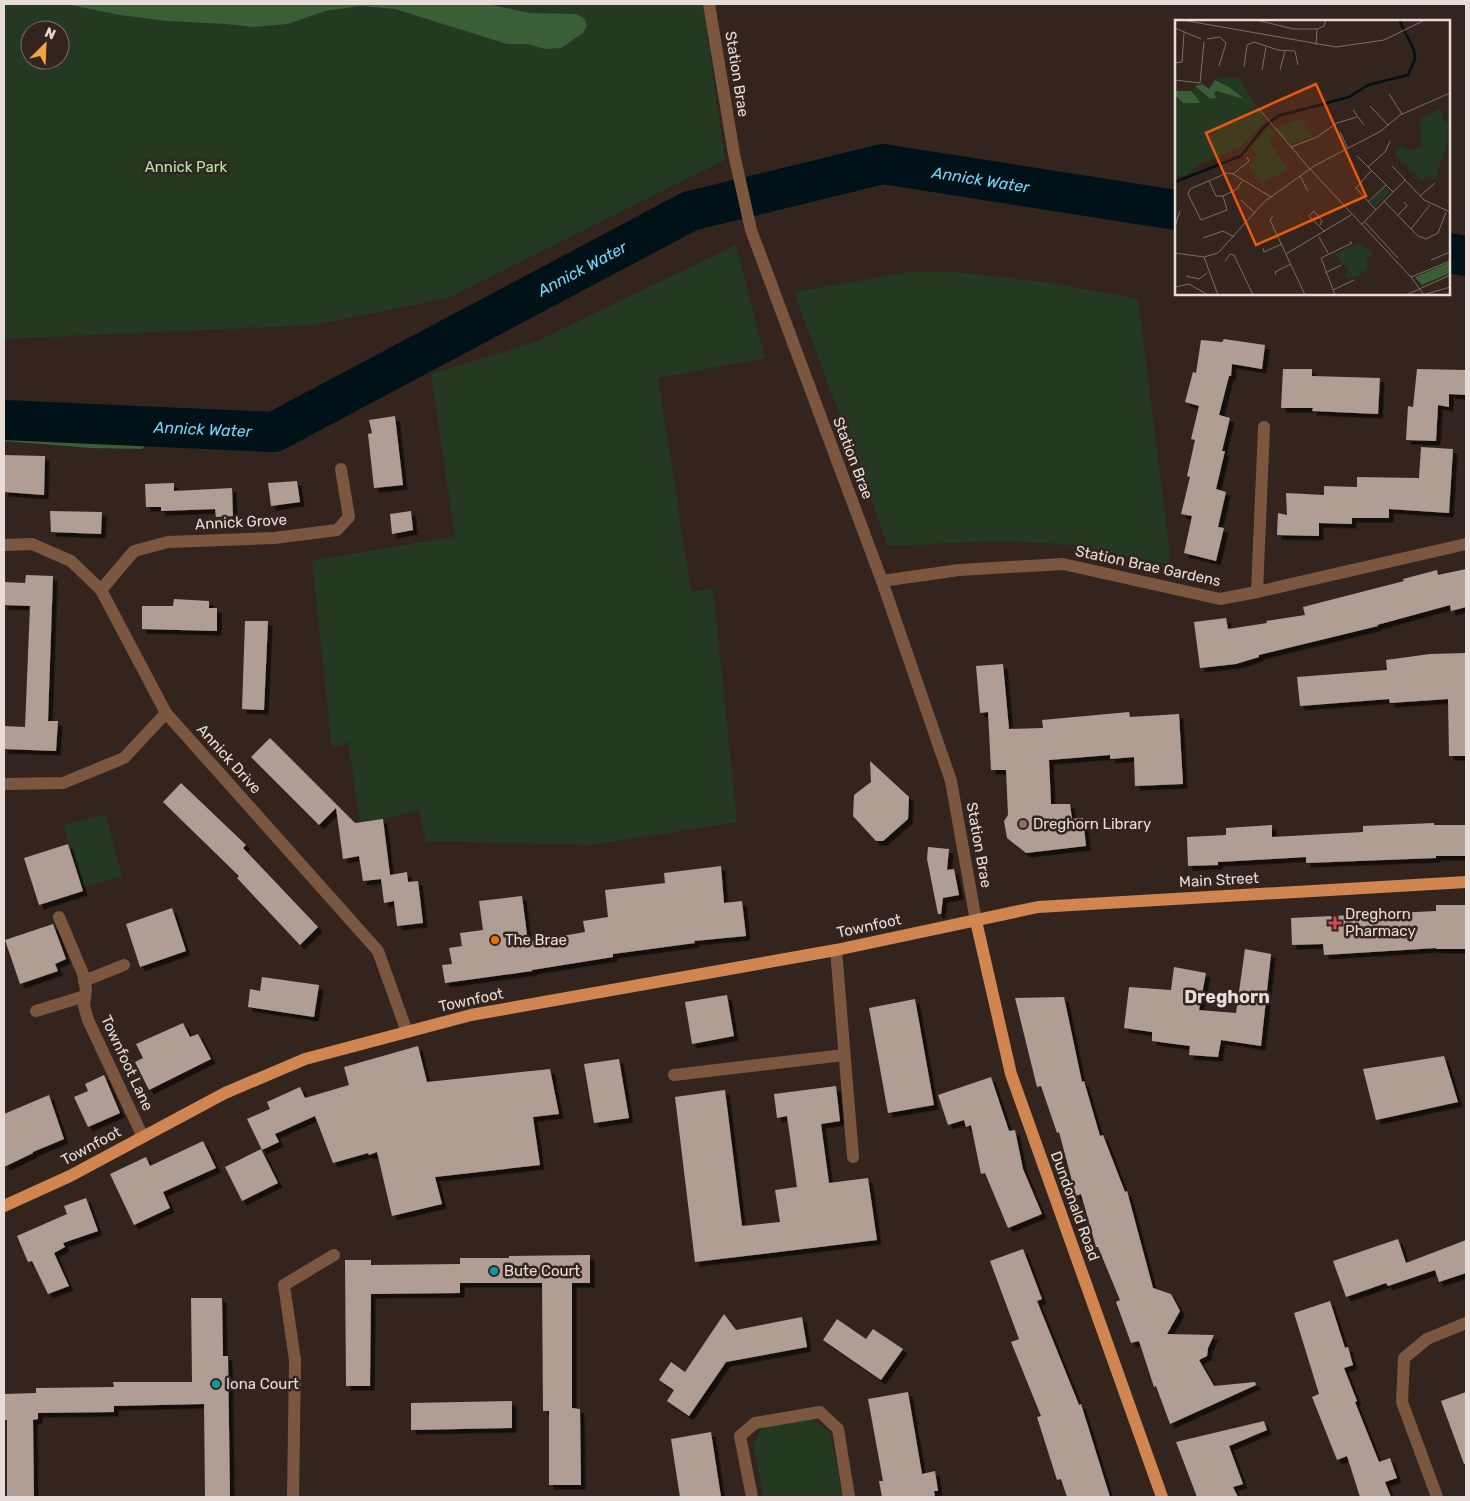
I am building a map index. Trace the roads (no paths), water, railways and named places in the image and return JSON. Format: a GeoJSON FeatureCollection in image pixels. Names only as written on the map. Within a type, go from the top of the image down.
{"type":"FeatureCollection","features":[{"type":"Feature","properties":{"kind":"main road","name":"Main Street"},"geometry":{"type":"LineString","coordinates":[[976,921],[1038,907],[1466,882]]}},
{"type":"Feature","properties":{"kind":"main road","name":"Townfoot"},"geometry":{"type":"LineString","coordinates":[[4,1206],[70,1176],[225,1093],[305,1059],[471,1015],[836,950],[976,921]]}},
{"type":"Feature","properties":{"kind":"main road","name":"Dundonald Road"},"geometry":{"type":"LineString","coordinates":[[976,921],[1011,1074],[1162,1497]]}},
{"type":"Feature","properties":{"kind":"street","name":"Station Brae"},"geometry":{"type":"LineString","coordinates":[[709,4],[734,154],[751,230],[882,581],[951,781],[976,921]]}},
{"type":"Feature","properties":{"kind":"street"},"geometry":{"type":"LineString","coordinates":[[1257,592],[1264,427]]}},
{"type":"Feature","properties":{"kind":"street","name":"Annick Grove"},"geometry":{"type":"LineString","coordinates":[[100,590],[134,551],[168,542],[274,538],[337,530],[349,517],[341,470]]}},
{"type":"Feature","properties":{"kind":"street","name":"Annick Drive"},"geometry":{"type":"LineString","coordinates":[[4,545],[32,544],[71,561],[100,590],[166,713],[378,951],[407,1032]]}},
{"type":"Feature","properties":{"kind":"street","name":"Station Brae Gardens"},"geometry":{"type":"LineString","coordinates":[[882,581],[959,570],[1063,564],[1220,599],[1466,544]]}},
{"type":"Feature","properties":{"kind":"street"},"geometry":{"type":"LineString","coordinates":[[4,784],[63,783],[124,758],[166,713]]}},
{"type":"Feature","properties":{"kind":"street","name":"Townfoot Lane"},"geometry":{"type":"LineString","coordinates":[[59,916],[84,981],[86,989],[84,1006],[88,1020],[143,1137]]}},
{"type":"Feature","properties":{"kind":"street"},"geometry":{"type":"LineString","coordinates":[[836,950],[853,1157]]}},
{"type":"Feature","properties":{"kind":"street"},"geometry":{"type":"LineString","coordinates":[[84,981],[124,965]]}},
{"type":"Feature","properties":{"kind":"street"},"geometry":{"type":"LineString","coordinates":[[36,1011],[86,996]]}},
{"type":"Feature","properties":{"kind":"street"},"geometry":{"type":"LineString","coordinates":[[674,1076],[844,1056]]}},
{"type":"Feature","properties":{"kind":"street"},"geometry":{"type":"LineString","coordinates":[[293,1497],[295,1360],[284,1285],[334,1255]]}},
{"type":"Feature","properties":{"kind":"street"},"geometry":{"type":"LineString","coordinates":[[1437,1497],[1402,1402],[1404,1358],[1427,1339],[1466,1323]]}},
{"type":"Feature","properties":{"kind":"street"},"geometry":{"type":"LineString","coordinates":[[752,1497],[740,1436],[754,1423],[820,1412],[838,1430],[849,1497]]}},
{"type":"Feature","properties":{"kind":"waterway","name":"Annick Water"},"geometry":{"type":"LineString","coordinates":[[4,420],[274,432],[690,211],[883,164],[1175,210]]}},
{"type":"Feature","properties":{"kind":"waterway","name":"Annick Water"},"geometry":{"type":"LineString","coordinates":[[1450,253],[1466,256]]}},
{"type":"Feature","properties":{"kind":"place","name":"Dreghorn Library"},"geometry":{"type":"Point","coordinates":[1023,824]}},
{"type":"Feature","properties":{"kind":"place","name":"Dreghorn Pharmacy"},"geometry":{"type":"Point","coordinates":[1335,923]}},
{"type":"Feature","properties":{"kind":"place","name":"The Brae"},"geometry":{"type":"Point","coordinates":[495,940]}},
{"type":"Feature","properties":{"kind":"place","name":"Bute Court"},"geometry":{"type":"Point","coordinates":[494,1271]}},
{"type":"Feature","properties":{"kind":"place","name":"Iona Court"},"geometry":{"type":"Point","coordinates":[216,1384]}},
{"type":"Feature","properties":{"kind":"district","name":"Dreghorn"},"geometry":{"type":"Point","coordinates":[1227,997]}},
{"type":"Feature","properties":{"kind":"park label","name":"Annick Park"},"geometry":{"type":"Point","coordinates":[186,167]}}]}
